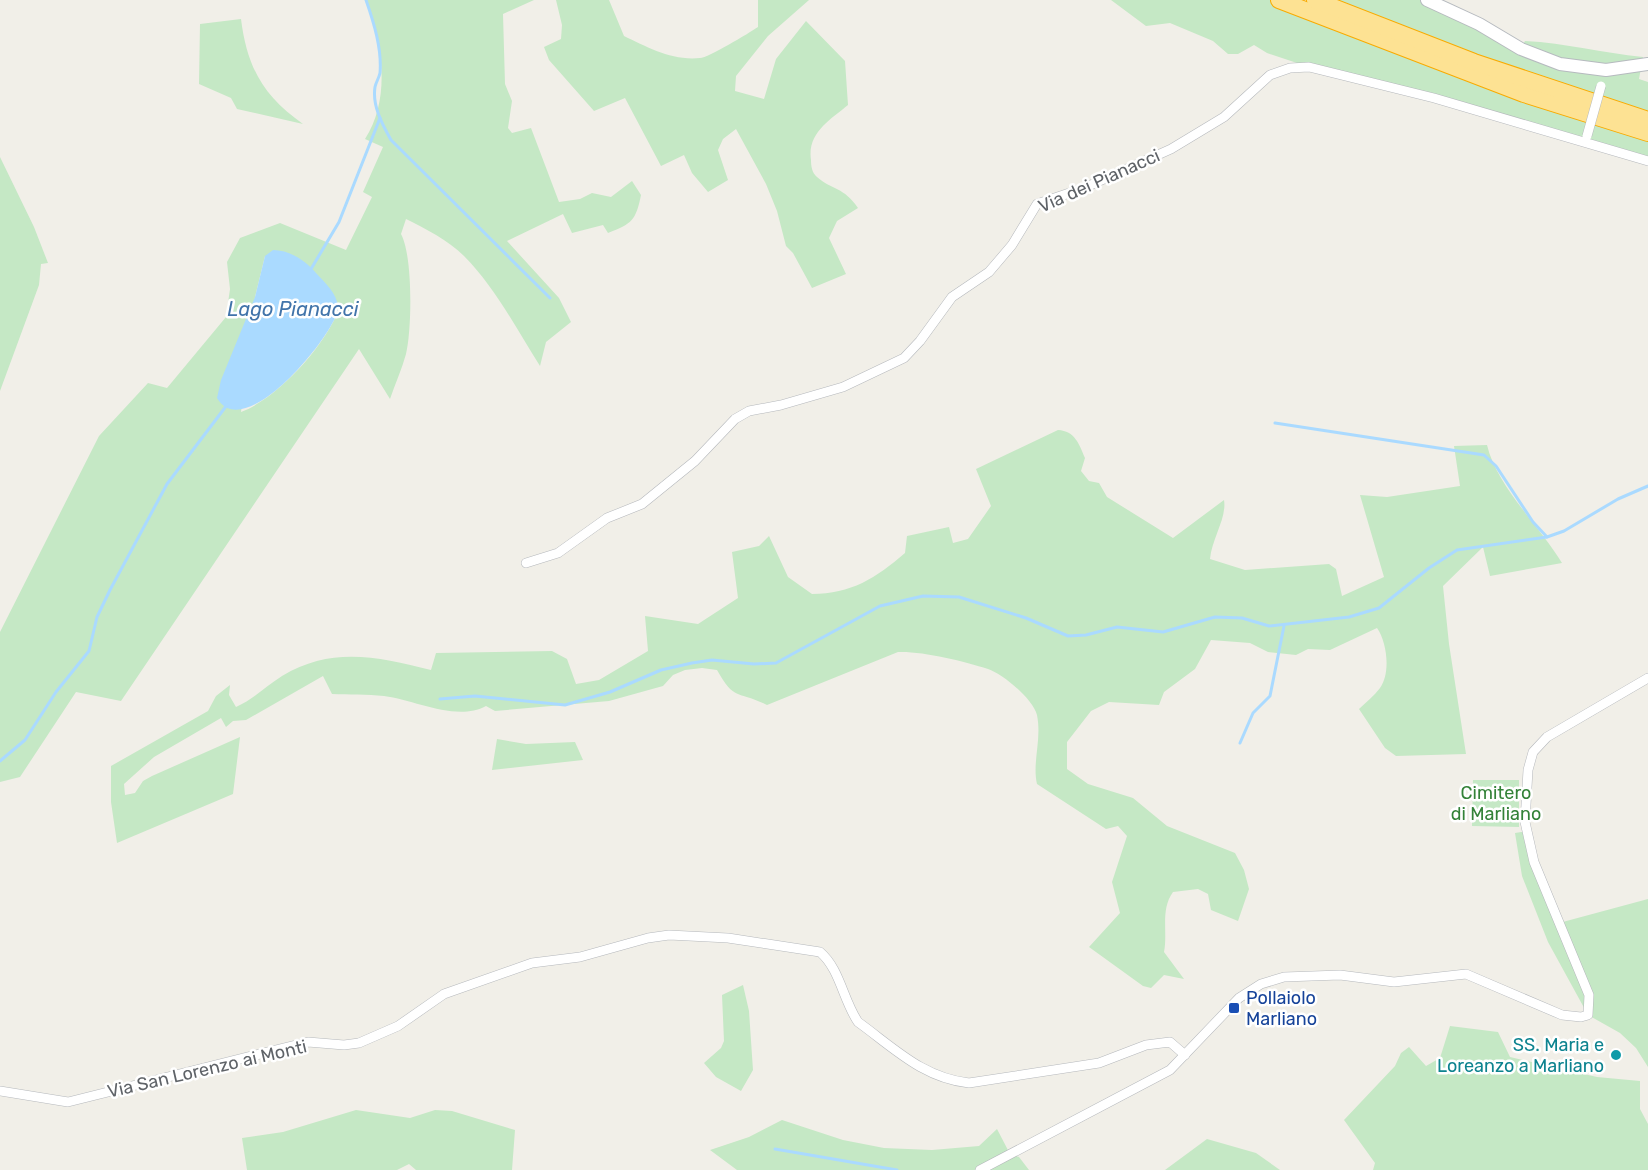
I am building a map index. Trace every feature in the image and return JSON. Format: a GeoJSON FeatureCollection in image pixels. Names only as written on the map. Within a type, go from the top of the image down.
{"type":"FeatureCollection","features":[{"type":"Feature","properties":{"kind":"highway"},"geometry":{"type":"LineString","coordinates":[[1279,0],[1524,93],[1648,133]]}},
{"type":"Feature","properties":{"kind":"highway"},"geometry":{"type":"LineString","coordinates":[[1315,0],[1507,74],[1648,120]]}},
{"type":"Feature","properties":{"kind":"street"},"geometry":{"type":"LineString","coordinates":[[1427,0],[1543,58],[1560,64],[1606,70],[1648,64]]}},
{"type":"Feature","properties":{"kind":"street","name":"Via dei Pianacci"},"geometry":{"type":"LineString","coordinates":[[526,563],[558,553],[607,518],[642,504],[695,461],[735,419],[749,411],[781,405],[843,387],[904,358],[920,341],[952,297],[989,272],[1012,245],[1037,204],[1084,188],[1171,149],[1224,117],[1270,75],[1290,68],[1309,67],[1586,139],[1648,161]]}},
{"type":"Feature","properties":{"kind":"street"},"geometry":{"type":"LineString","coordinates":[[1586,139],[1606,70]]}},
{"type":"Feature","properties":{"kind":"street"},"geometry":{"type":"LineString","coordinates":[[980,1170],[1170,1071],[1239,998],[1261,984],[1284,977],[1340,975],[1394,982],[1466,974],[1562,1015],[1581,1017],[1588,1015],[1590,1008],[1588,995],[1534,862],[1525,822],[1528,770],[1533,752],[1547,737],[1648,678]]}},
{"type":"Feature","properties":{"kind":"street","name":"Via San Lorenzo ai Monti"},"geometry":{"type":"LineString","coordinates":[[0,1091],[68,1102],[308,1042],[344,1045],[359,1043],[399,1026],[444,994],[464,989],[532,963],[580,957],[648,938],[669,935],[728,938],[820,952],[827,958],[849,1010],[858,1022],[930,1074],[941,1078],[969,1083],[1099,1063],[1154,1043],[1170,1042],[1185,1055]]}},
{"type":"Feature","properties":{"kind":"green space"},"geometry":{"type":"Polygon","coordinates":[[[365,0],[534,0],[503,14],[505,84],[512,101],[508,128],[512,133],[531,128],[559,202],[580,199],[592,193],[611,197],[632,181],[641,195],[635,216],[628,224],[608,233],[603,225],[572,233],[563,214],[507,241],[559,298],[571,322],[546,342],[540,366],[505,309],[475,268],[451,245],[406,219],[401,234],[408,259],[410,293],[408,343],[403,365],[390,399],[359,349],[121,701],[76,692],[20,777],[0,782],[0,632],[99,436],[148,383],[167,388],[226,317],[230,289],[227,262],[240,238],[280,223],[346,250],[372,197],[363,192],[383,147],[365,139],[378,107],[382,70],[371,16],[365,0]],[[265,256],[255,297],[241,412],[270,395],[299,369],[323,339],[339,309],[265,256]]]}},
{"type":"Feature","properties":{"kind":"green space"},"geometry":{"type":"Polygon","coordinates":[[[556,0],[609,0],[624,36],[670,55],[700,58],[729,45],[758,27],[758,0],[809,0],[768,36],[736,76],[735,91],[764,99],[776,59],[806,21],[845,61],[848,105],[821,128],[811,150],[815,175],[843,192],[858,208],[837,221],[829,238],[846,274],[812,288],[793,253],[786,246],[777,211],[766,184],[736,129],[723,139],[718,150],[728,180],[708,192],[692,173],[684,155],[661,166],[625,98],[594,111],[549,60],[544,47],[561,39],[562,25],[556,0]]]}},
{"type":"Feature","properties":{"kind":"green space"},"geometry":{"type":"Polygon","coordinates":[[[1111,0],[1279,0],[1648,133],[1648,161],[1309,67],[1267,53],[1254,45],[1238,54],[1228,54],[1213,41],[1170,23],[1146,26],[1111,0]]]}},
{"type":"Feature","properties":{"kind":"green space"},"geometry":{"type":"Polygon","coordinates":[[[1315,0],[1427,0],[1521,48],[1525,41],[1540,42],[1643,57],[1639,79],[1648,82],[1648,120],[1315,0]]]}},
{"type":"Feature","properties":{"kind":"green space"},"geometry":{"type":"Polygon","coordinates":[[[241,19],[248,52],[259,79],[277,103],[303,124],[237,109],[231,98],[199,84],[200,24],[241,19]]]}},
{"type":"Feature","properties":{"kind":"green space"},"geometry":{"type":"Polygon","coordinates":[[[0,157],[34,227],[48,263],[41,264],[39,285],[0,391],[0,157]]]}},
{"type":"Feature","properties":{"kind":"green space"},"geometry":{"type":"Polygon","coordinates":[[[1058,430],[1069,433],[1078,443],[1085,458],[1081,471],[1089,481],[1099,483],[1107,497],[1173,538],[1224,500],[1223,514],[1210,559],[1245,570],[1329,564],[1336,569],[1342,596],[1384,577],[1360,495],[1387,497],[1460,486],[1454,446],[1487,445],[1492,461],[1509,491],[1562,563],[1490,576],[1483,547],[1443,586],[1449,644],[1466,754],[1396,756],[1385,748],[1359,709],[1380,688],[1386,674],[1385,649],[1377,628],[1330,650],[1308,649],[1296,655],[1268,652],[1250,643],[1211,640],[1195,669],[1164,692],[1159,705],[1109,702],[1091,711],[1067,742],[1067,769],[1088,784],[1133,798],[1167,826],[1235,853],[1244,870],[1249,889],[1238,921],[1211,910],[1208,894],[1198,889],[1173,892],[1169,899],[1165,914],[1164,952],[1184,979],[1164,975],[1151,988],[1143,986],[1089,947],[1120,913],[1112,882],[1127,836],[1118,826],[1106,829],[1037,784],[1038,724],[1037,715],[1030,702],[1009,682],[988,669],[919,653],[898,652],[767,705],[733,691],[717,670],[702,668],[685,670],[673,675],[663,686],[609,701],[495,711],[486,706],[462,712],[384,696],[332,694],[323,676],[246,720],[233,721],[226,727],[221,718],[154,757],[124,784],[125,795],[135,793],[143,781],[152,776],[240,737],[233,794],[117,843],[111,802],[111,766],[208,711],[216,696],[230,685],[229,695],[236,707],[282,676],[301,667],[337,657],[374,658],[431,670],[436,653],[552,651],[567,659],[576,684],[599,680],[648,651],[645,616],[698,624],[738,598],[732,552],[759,546],[769,536],[788,577],[812,594],[851,588],[873,577],[905,553],[907,536],[949,527],[953,543],[968,539],[991,506],[976,469],[1058,430]]]}},
{"type":"Feature","properties":{"kind":"green space"},"geometry":{"type":"Polygon","coordinates":[[[497,739],[526,744],[575,742],[583,760],[492,770],[497,739]]]}},
{"type":"Feature","properties":{"kind":"green space","name":"Cimitero di Marliano"},"geometry":{"type":"Polygon","coordinates":[[[1473,780],[1519,780],[1519,827],[1472,826],[1473,780]]]}},
{"type":"Feature","properties":{"kind":"green space"},"geometry":{"type":"Polygon","coordinates":[[[1527,831],[1559,923],[1648,899],[1648,1067],[1636,1048],[1620,1033],[1588,1015],[1548,942],[1522,876],[1515,833],[1527,831]]]}},
{"type":"Feature","properties":{"kind":"green space"},"geometry":{"type":"Polygon","coordinates":[[[743,985],[749,1011],[753,1070],[741,1091],[716,1077],[704,1063],[721,1048],[724,1041],[722,995],[743,985]]]}},
{"type":"Feature","properties":{"kind":"green space"},"geometry":{"type":"Polygon","coordinates":[[[1450,1026],[1498,1032],[1510,1057],[1597,1077],[1640,1081],[1640,1109],[1648,1124],[1648,1170],[1373,1170],[1375,1163],[1344,1120],[1395,1066],[1401,1053],[1409,1047],[1426,1066],[1440,1058],[1450,1026]]]}},
{"type":"Feature","properties":{"kind":"green space"},"geometry":{"type":"Polygon","coordinates":[[[356,1110],[410,1118],[435,1110],[452,1111],[515,1130],[512,1170],[416,1170],[409,1164],[397,1170],[247,1170],[242,1138],[283,1132],[356,1110]]]}},
{"type":"Feature","properties":{"kind":"green space"},"geometry":{"type":"Polygon","coordinates":[[[782,1120],[843,1140],[884,1148],[932,1150],[979,1146],[997,1129],[1010,1154],[1019,1157],[1029,1170],[737,1170],[710,1150],[749,1137],[782,1120]]]}},
{"type":"Feature","properties":{"kind":"green space"},"geometry":{"type":"Polygon","coordinates":[[[1207,1139],[1256,1153],[1280,1170],[1165,1170],[1207,1139]]]}},
{"type":"Feature","properties":{"kind":"water","name":"Lago Pianacci"},"geometry":{"type":"Polygon","coordinates":[[[273,250],[291,254],[307,264],[330,288],[338,307],[335,319],[308,358],[289,379],[268,396],[248,407],[230,409],[217,398],[221,380],[255,297],[265,256],[273,250]]]}},
{"type":"Feature","properties":{"kind":"waterway"},"geometry":{"type":"LineString","coordinates":[[366,0],[380,55],[380,73],[374,94],[376,107],[391,140],[550,298]]}},
{"type":"Feature","properties":{"kind":"waterway"},"geometry":{"type":"LineString","coordinates":[[311,269],[339,222],[380,118]]}},
{"type":"Feature","properties":{"kind":"waterway"},"geometry":{"type":"LineString","coordinates":[[0,761],[25,740],[56,692],[89,651],[97,617],[167,484],[227,405]]}},
{"type":"Feature","properties":{"kind":"waterway"},"geometry":{"type":"LineString","coordinates":[[1275,423],[1484,455],[1496,466],[1533,522],[1547,537]]}},
{"type":"Feature","properties":{"kind":"waterway"},"geometry":{"type":"LineString","coordinates":[[440,699],[475,696],[565,705],[610,692],[661,670],[692,663],[712,660],[754,664],[776,663],[880,606],[923,596],[959,597],[1026,618],[1068,636],[1086,635],[1117,627],[1163,632],[1215,617],[1242,618],[1269,626],[1349,617],[1379,608],[1429,568],[1457,550],[1547,537],[1564,531],[1618,499],[1648,486]]}},
{"type":"Feature","properties":{"kind":"waterway"},"geometry":{"type":"LineString","coordinates":[[1240,743],[1253,713],[1270,696],[1284,626]]}},
{"type":"Feature","properties":{"kind":"waterway"},"geometry":{"type":"LineString","coordinates":[[775,1149],[897,1170]]}},
{"type":"Feature","properties":{"kind":"place","name":"Pollaiolo Marliano"},"geometry":{"type":"Point","coordinates":[1234,1008]}},
{"type":"Feature","properties":{"kind":"place","name":"SS. Maria e Loreanzo a Marliano"},"geometry":{"type":"Point","coordinates":[1616,1055]}}]}
